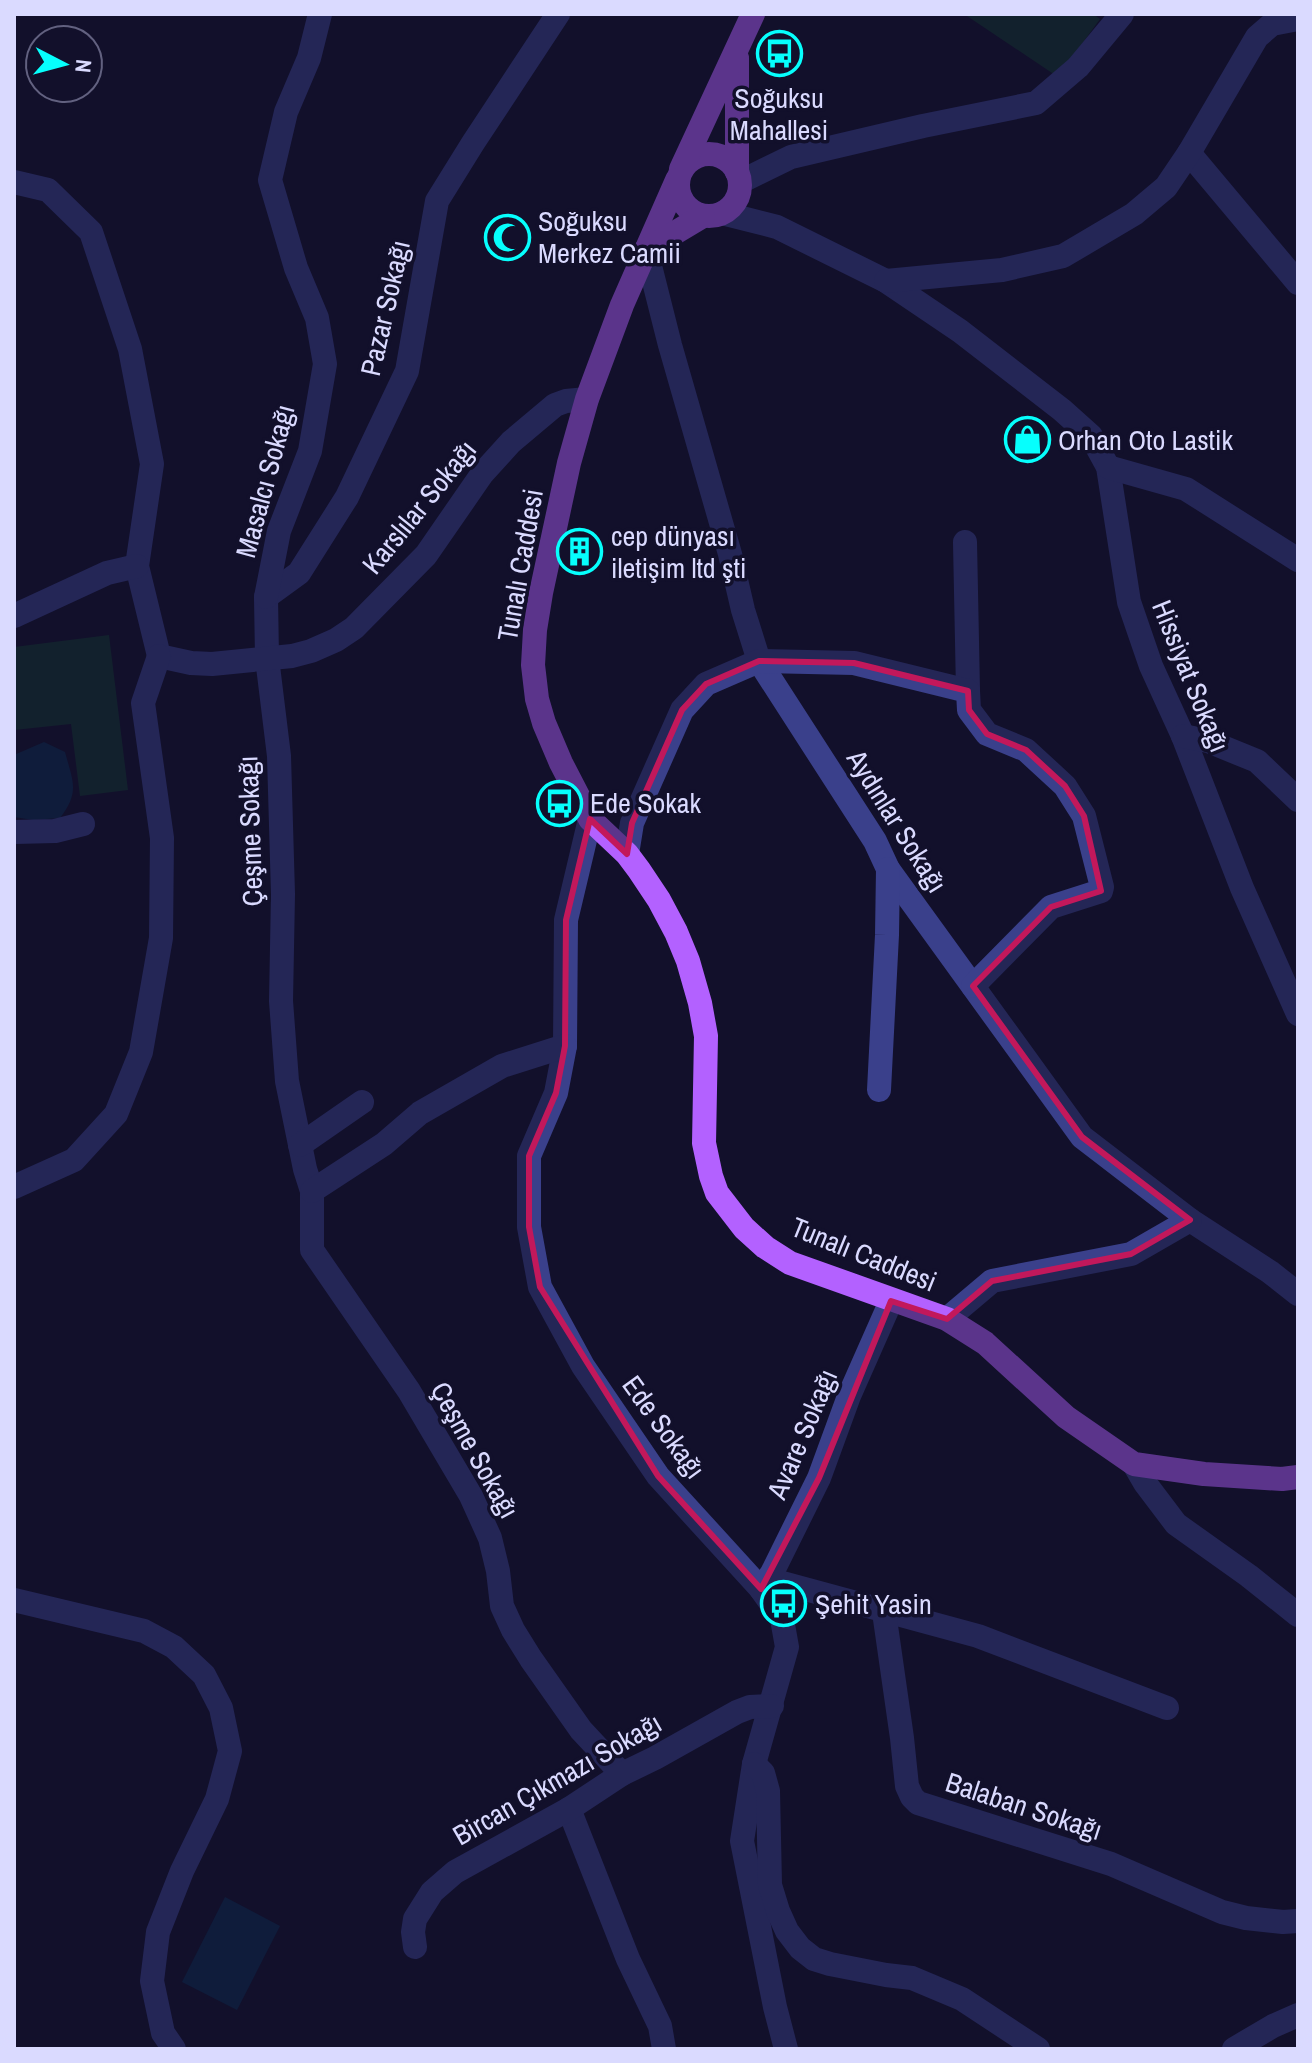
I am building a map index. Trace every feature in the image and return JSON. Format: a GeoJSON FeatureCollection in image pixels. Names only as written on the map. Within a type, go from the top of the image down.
{"type":"FeatureCollection","features":[{"type":"Feature","properties":{"kind":"main road","name":"Tunalı Caddesi"},"geometry":{"type":"LineString","coordinates":[[753,14],[622,305],[587,399],[569,463],[541,593],[533,665],[537,699],[544,723],[590,819],[627,854],[659,900],[688,961],[706,1036],[704,1143],[717,1193],[744,1228],[765,1247],[790,1263],[947,1319],[985,1343],[1066,1417],[1134,1464],[1204,1474],[1282,1479],[1298,1477]]}},
{"type":"Feature","properties":{"kind":"main road"},"geometry":{"type":"LineString","coordinates":[[646,250],[736,200],[739,182],[737,50]]}},
{"type":"Feature","properties":{"kind":"main road"},"geometry":{"type":"LineString","coordinates":[[712,214],[694,213],[681,199],[679,176],[686,163],[704,153],[724,157],[732,163],[739,182]]}},
{"type":"Feature","properties":{"kind":"street","name":"Masalcı Sokağı"},"geometry":{"type":"LineString","coordinates":[[266,597],[279,531],[310,451],[325,364],[317,318],[296,268],[270,180],[286,112],[309,58],[320,14]]}},
{"type":"Feature","properties":{"kind":"street","name":"Pazar Sokağı"},"geometry":{"type":"LineString","coordinates":[[266,597],[299,573],[347,497],[407,371],[437,201],[558,14]]}},
{"type":"Feature","properties":{"kind":"street"},"geometry":{"type":"LineString","coordinates":[[739,182],[791,157],[1036,103],[1078,67],[1122,14]]}},
{"type":"Feature","properties":{"kind":"street"},"geometry":{"type":"LineString","coordinates":[[886,281],[1002,270],[1063,256],[1134,214],[1166,187],[1257,37],[1274,19],[1298,19]]}},
{"type":"Feature","properties":{"kind":"street"},"geometry":{"type":"LineString","coordinates":[[1189,153],[1298,283]]}},
{"type":"Feature","properties":{"kind":"street"},"geometry":{"type":"LineString","coordinates":[[14,182],[48,190],[91,232],[130,349],[152,464],[137,566],[159,656],[143,703],[162,838],[161,938],[141,1052],[116,1114],[74,1160],[14,1187]]}},
{"type":"Feature","properties":{"kind":"street","name":"Hissiyat Sokağı"},"geometry":{"type":"LineString","coordinates":[[739,182],[777,227]]}},
{"type":"Feature","properties":{"kind":"street","name":"Hissiyat Sokağı"},"geometry":{"type":"LineString","coordinates":[[712,214],[777,227],[886,281],[960,331],[1091,436],[1108,467],[1129,602],[1151,666],[1183,736],[1242,888],[1298,1014]]}},
{"type":"Feature","properties":{"kind":"street","name":"Aydınlar Sokağı"},"geometry":{"type":"LineString","coordinates":[[646,250],[759,661],[875,841],[888,869],[1082,1137],[1190,1220],[1298,1294]]}},
{"type":"Feature","properties":{"kind":"street","name":"Karslılar Sokağı"},"geometry":{"type":"LineString","coordinates":[[159,656],[212,664],[292,656],[336,640],[354,628],[426,555],[482,474],[511,442],[555,405],[587,399]]}},
{"type":"Feature","properties":{"kind":"street"},"geometry":{"type":"LineString","coordinates":[[1108,467],[1186,489],[1298,560]]}},
{"type":"Feature","properties":{"kind":"street"},"geometry":{"type":"LineString","coordinates":[[965,542],[969,710],[987,734],[1026,750],[1065,786],[1084,816],[1102,887],[1101,891],[1051,907],[973,986]]}},
{"type":"Feature","properties":{"kind":"street"},"geometry":{"type":"LineString","coordinates":[[14,616],[107,573],[137,566]]}},
{"type":"Feature","properties":{"kind":"street"},"geometry":{"type":"LineString","coordinates":[[266,597],[267,658]]}},
{"type":"Feature","properties":{"kind":"street","name":"Çeşme Sokağı"},"geometry":{"type":"LineString","coordinates":[[267,658],[279,756],[283,894],[281,1001],[287,1081],[312,1191],[312,1250],[409,1391],[471,1496],[490,1538],[502,1606],[513,1630],[581,1730],[622,1774]]}},
{"type":"Feature","properties":{"kind":"street"},"geometry":{"type":"LineString","coordinates":[[627,854],[632,823],[682,710],[706,684],[759,661],[854,663],[968,691]]}},
{"type":"Feature","properties":{"kind":"street"},"geometry":{"type":"LineString","coordinates":[[1183,736],[1208,741],[1257,761],[1298,800]]}},
{"type":"Feature","properties":{"kind":"street","name":"Ede Sokağı"},"geometry":{"type":"LineString","coordinates":[[590,819],[566,920],[565,1046],[556,1093],[529,1156],[529,1227],[540,1287],[583,1366],[658,1476],[765,1584],[782,1619],[787,1647],[754,1764],[742,1841],[786,2049]]}},
{"type":"Feature","properties":{"kind":"street"},"geometry":{"type":"LineString","coordinates":[[14,832],[55,831],[83,824]]}},
{"type":"Feature","properties":{"kind":"street"},"geometry":{"type":"LineString","coordinates":[[879,1090],[888,869]]}},
{"type":"Feature","properties":{"kind":"street"},"geometry":{"type":"LineString","coordinates":[[312,1191],[384,1144],[420,1113],[502,1066],[565,1046]]}},
{"type":"Feature","properties":{"kind":"street"},"geometry":{"type":"LineString","coordinates":[[300,1145],[362,1102]]}},
{"type":"Feature","properties":{"kind":"street"},"geometry":{"type":"LineString","coordinates":[[947,1319],[992,1281],[1131,1254],[1190,1220]]}},
{"type":"Feature","properties":{"kind":"street","name":"Avare Sokağı"},"geometry":{"type":"LineString","coordinates":[[765,1584],[819,1478],[849,1396],[891,1301]]}},
{"type":"Feature","properties":{"kind":"street"},"geometry":{"type":"LineString","coordinates":[[1134,1464],[1176,1524],[1298,1615]]}},
{"type":"Feature","properties":{"kind":"street"},"geometry":{"type":"LineString","coordinates":[[765,1584],[978,1636],[1167,1708]]}},
{"type":"Feature","properties":{"kind":"street"},"geometry":{"type":"LineString","coordinates":[[14,1600],[144,1631],[174,1647],[204,1675],[221,1708],[230,1751],[217,1799],[182,1871],[158,1932],[152,1981],[163,2033],[174,2049]]}},
{"type":"Feature","properties":{"kind":"street","name":"Balaban Sokağı"},"geometry":{"type":"LineString","coordinates":[[884,1612],[907,1786],[918,1803],[1111,1864],[1222,1912],[1246,1918],[1298,1921]]}},
{"type":"Feature","properties":{"kind":"street","name":"Bircan Çıkmazı Sokağı"},"geometry":{"type":"LineString","coordinates":[[415,1947],[415,1919],[443,1881],[455,1872],[569,1809],[622,1774],[737,1712],[750,1707],[772,1706]]}},
{"type":"Feature","properties":{"kind":"street"},"geometry":{"type":"LineString","coordinates":[[754,1764],[763,1773],[768,1791],[770,1885],[787,1931],[800,1948],[814,1959],[912,1978],[962,1999],[1038,2049]]}},
{"type":"Feature","properties":{"kind":"street"},"geometry":{"type":"LineString","coordinates":[[569,1809],[628,1959],[660,2026],[664,2049]]}},
{"type":"Feature","properties":{"kind":"street"},"geometry":{"type":"LineString","coordinates":[[1234,2049],[1298,2015]]}},
{"type":"Feature","properties":{"kind":"highlighted area"},"geometry":{"type":"Polygon","coordinates":[[[759,661],[854,663],[968,691],[969,710],[987,734],[1026,750],[1065,786],[1084,816],[1101,891],[1051,907],[973,986],[1082,1137],[1190,1220],[1131,1254],[992,1281],[947,1319],[891,1301],[819,1478],[761,1589],[658,1476],[540,1287],[529,1227],[529,1156],[556,1093],[565,1046],[566,920],[590,819],[627,854],[632,823],[682,710],[706,684],[759,661]]]}},
{"type":"Feature","properties":{"kind":"green space"},"geometry":{"type":"Polygon","coordinates":[[[964,14],[1093,14],[1100,19],[1058,77],[964,14]]]}},
{"type":"Feature","properties":{"kind":"green space"},"geometry":{"type":"Polygon","coordinates":[[[109,635],[128,790],[80,796],[71,724],[14,730],[14,647],[109,635]]]}},
{"type":"Feature","properties":{"kind":"water"},"geometry":{"type":"Polygon","coordinates":[[[44,742],[65,752],[73,786],[70,801],[60,818],[33,820],[14,817],[14,755],[44,742]]]}},
{"type":"Feature","properties":{"kind":"water"},"geometry":{"type":"Polygon","coordinates":[[[225,1897],[280,1926],[237,2010],[182,1982],[225,1897]]]}},
{"type":"Feature","properties":{"kind":"place","name":"Soğuksu Mahallesi"},"geometry":{"type":"Point","coordinates":[779,53]}},
{"type":"Feature","properties":{"kind":"place","name":"Soğuksu Merkez Camii"},"geometry":{"type":"Point","coordinates":[507,237]}},
{"type":"Feature","properties":{"kind":"place","name":"Orhan Oto Lastik"},"geometry":{"type":"Point","coordinates":[1027,440]}},
{"type":"Feature","properties":{"kind":"place","name":"cep dünyası iletişim ltd şti"},"geometry":{"type":"Point","coordinates":[580,552]}},
{"type":"Feature","properties":{"kind":"place","name":"Ede Sokak"},"geometry":{"type":"Point","coordinates":[559,803]}},
{"type":"Feature","properties":{"kind":"place","name":"Şehit Yasin"},"geometry":{"type":"Point","coordinates":[784,1604]}}]}
